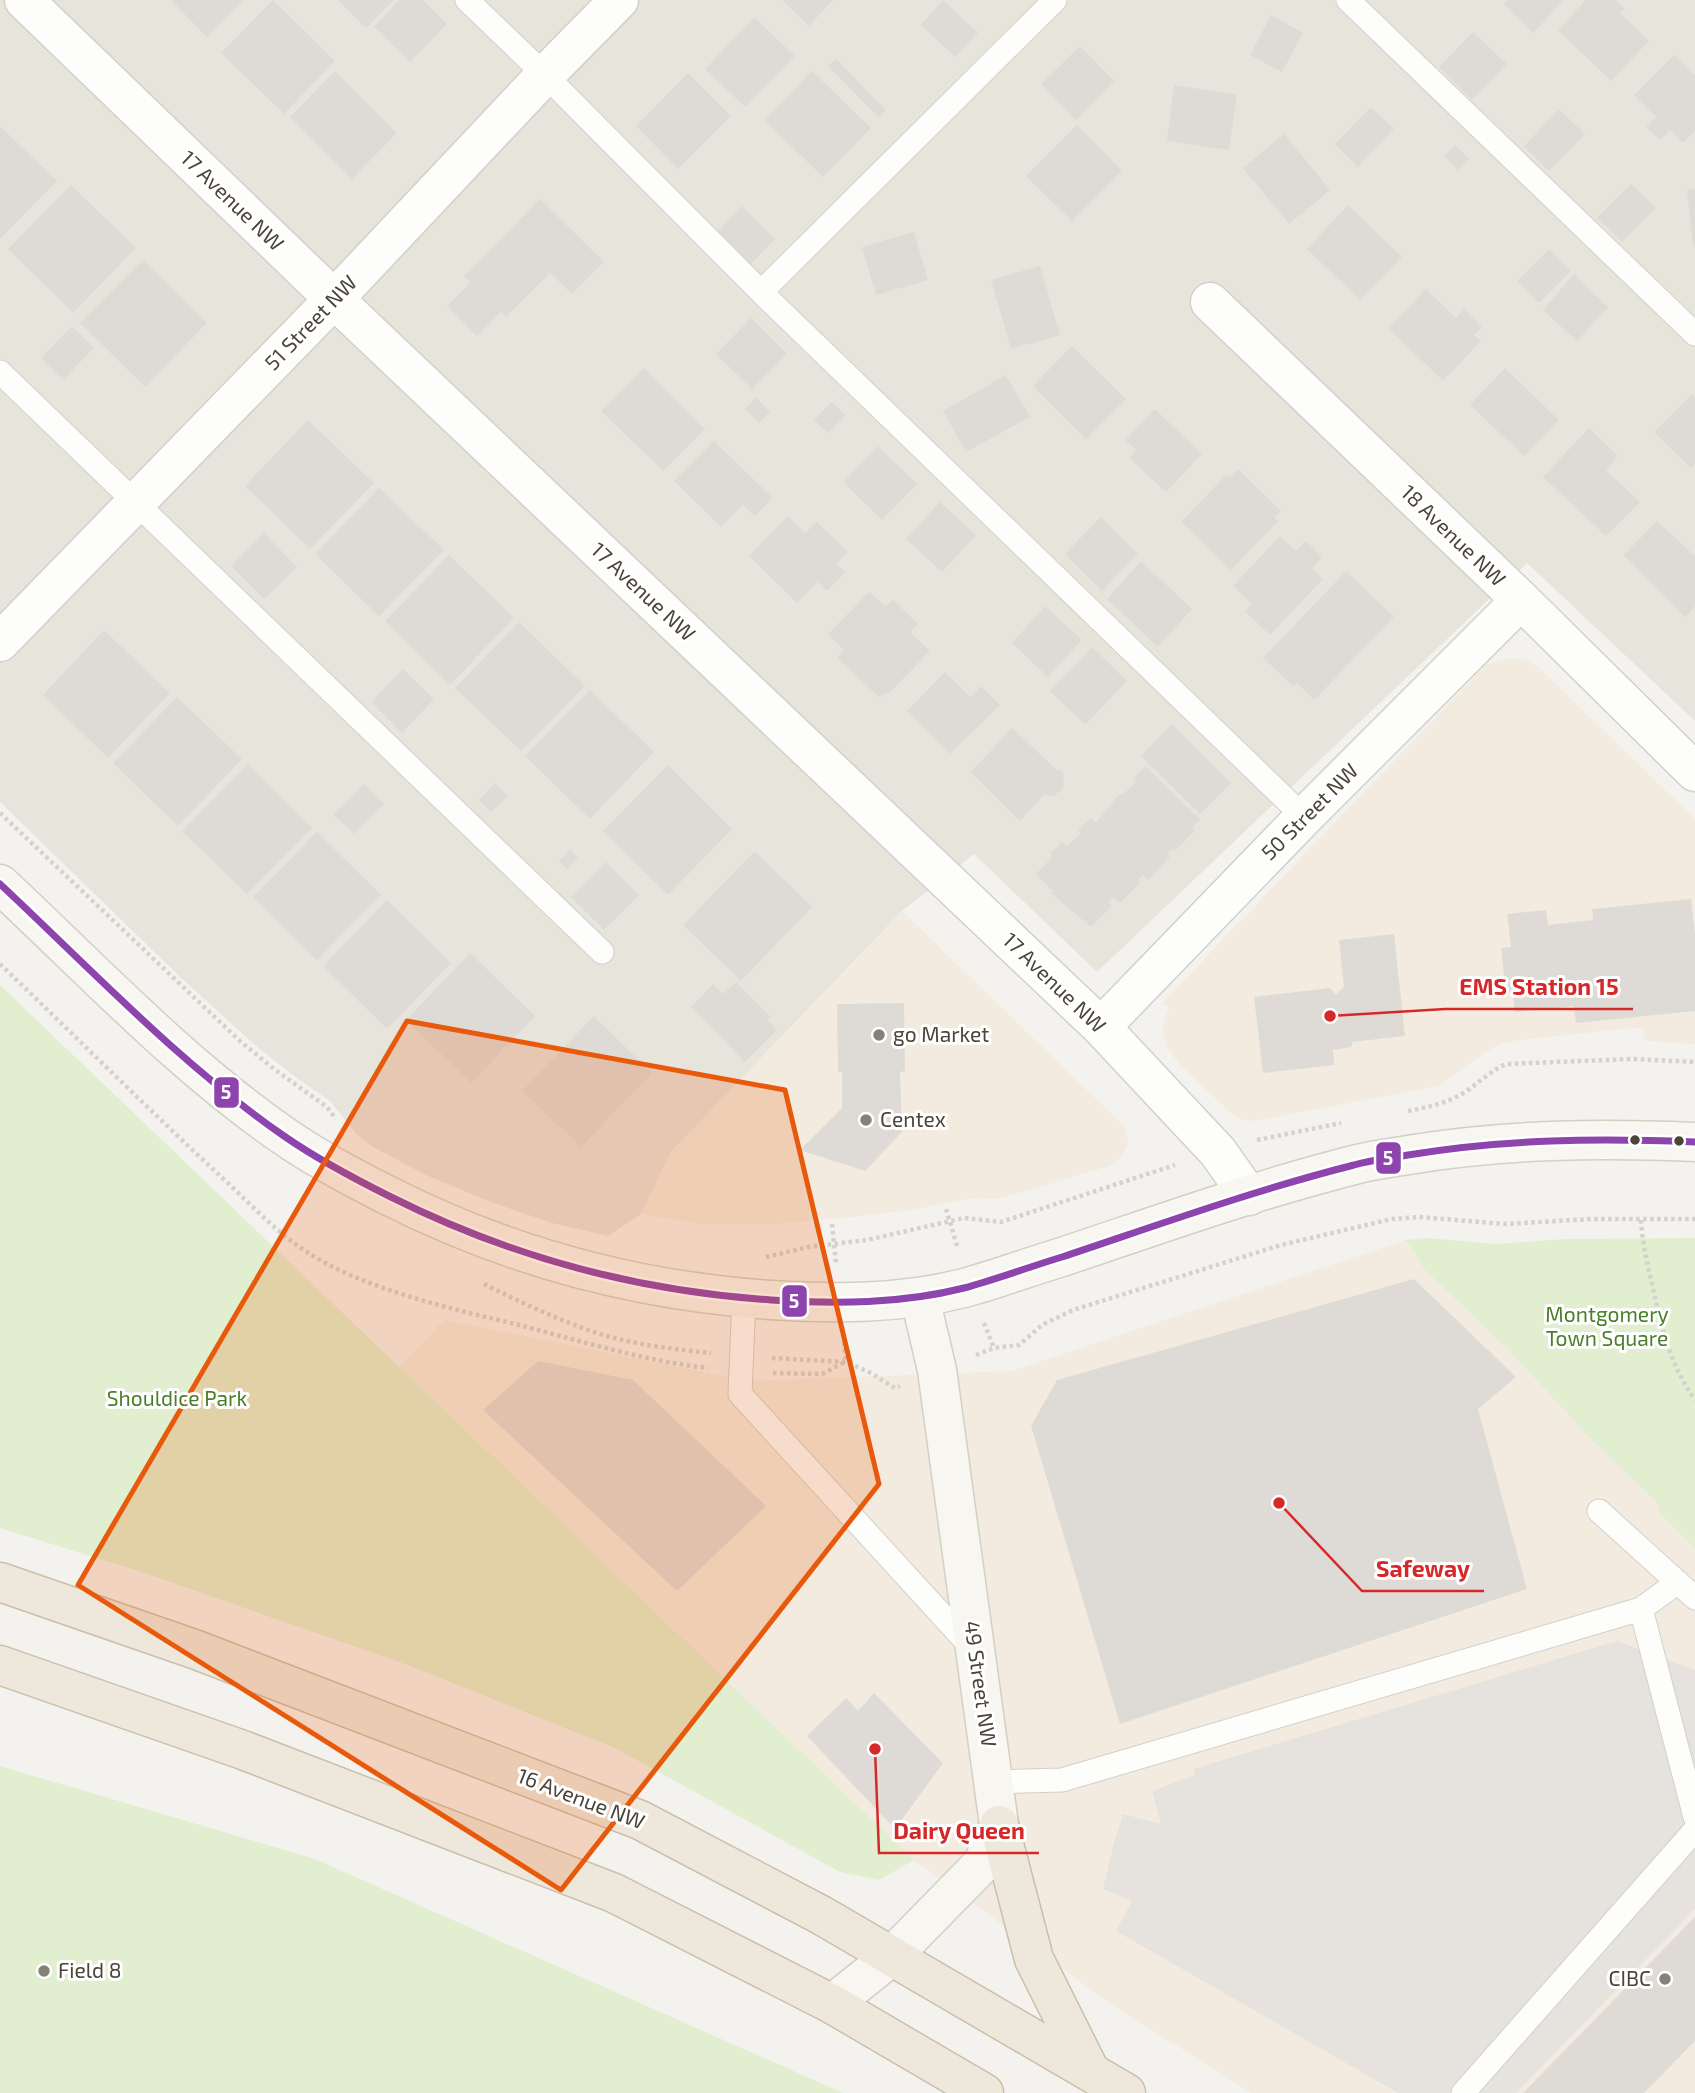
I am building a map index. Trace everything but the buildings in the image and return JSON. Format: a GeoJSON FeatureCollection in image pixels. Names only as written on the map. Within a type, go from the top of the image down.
{"type":"FeatureCollection","features":[{"type":"Feature","properties":{"kind":"highway","name":"16 Avenue NW"},"geometry":{"type":"LineString","coordinates":[[0,1582],[194,1649],[640,1820],[821,1915],[1126,2093]]}},
{"type":"Feature","properties":{"kind":"highway"},"geometry":{"type":"LineString","coordinates":[[0,1665],[243,1750],[614,1893],[832,2004],[984,2093]]}},
{"type":"Feature","properties":{"kind":"highway"},"geometry":{"type":"LineString","coordinates":[[999,1825],[1034,1959],[1090,2071]]}},
{"type":"Feature","properties":{"kind":"street","name":"17 Avenue NW"},"geometry":{"type":"LineString","coordinates":[[24,0],[334,299],[1101,1027],[1218,1152],[1249,1196]]}},
{"type":"Feature","properties":{"kind":"street","name":"51 Street NW"},"geometry":{"type":"LineString","coordinates":[[0,642],[334,299],[619,0]]}},
{"type":"Feature","properties":{"kind":"street","name":"18 Avenue NW"},"geometry":{"type":"LineString","coordinates":[[1209,302],[1521,600],[1695,772]]}},
{"type":"Feature","properties":{"kind":"street","name":"50 Street NW"},"geometry":{"type":"LineString","coordinates":[[1101,1027],[1304,817],[1521,600]]}},
{"type":"Feature","properties":{"kind":"street"},"geometry":{"type":"LineString","coordinates":[[0,884],[219,1087],[286,1138],[354,1178],[424,1214],[473,1234],[572,1268],[649,1285],[744,1298],[840,1303],[920,1298],[971,1286],[1356,1164],[1432,1151],[1516,1142],[1610,1139],[1695,1142]]}},
{"type":"Feature","properties":{"kind":"street","name":"49 Street NW"},"geometry":{"type":"LineString","coordinates":[[832,2004],[892,1955],[983,1863],[999,1825],[937,1370],[920,1298]]}},
{"type":"Feature","properties":{"kind":"lane"},"geometry":{"type":"LineString","coordinates":[[467,0],[761,292],[1304,817]]}},
{"type":"Feature","properties":{"kind":"lane"},"geometry":{"type":"LineString","coordinates":[[761,292],[1055,0]]}},
{"type":"Feature","properties":{"kind":"lane"},"geometry":{"type":"LineString","coordinates":[[1348,0],[1695,334]]}},
{"type":"Feature","properties":{"kind":"lane"},"geometry":{"type":"LineString","coordinates":[[0,372],[602,952]]}},
{"type":"Feature","properties":{"kind":"lane"},"geometry":{"type":"LineString","coordinates":[[744,1298],[740,1394],[976,1652]]}},
{"type":"Feature","properties":{"kind":"lane"},"geometry":{"type":"LineString","coordinates":[[1599,1511],[1695,1598]]}},
{"type":"Feature","properties":{"kind":"lane"},"geometry":{"type":"LineString","coordinates":[[994,1782],[1062,1780],[1641,1609],[1678,1582]]}},
{"type":"Feature","properties":{"kind":"lane"},"geometry":{"type":"LineString","coordinates":[[1641,1609],[1695,1818]]}},
{"type":"Feature","properties":{"kind":"lane"},"geometry":{"type":"LineString","coordinates":[[1463,2093],[1695,1830]]}},
{"type":"Feature","properties":{"kind":"path"},"geometry":{"type":"LineString","coordinates":[[0,813],[240,1041],[327,1107],[340,1126]]}},
{"type":"Feature","properties":{"kind":"path"},"geometry":{"type":"LineString","coordinates":[[1405,1111],[1443,1103],[1465,1092],[1506,1064],[1632,1059],[1695,1062]]}},
{"type":"Feature","properties":{"kind":"path"},"geometry":{"type":"LineString","coordinates":[[1254,1141],[1342,1123]]}},
{"type":"Feature","properties":{"kind":"path"},"geometry":{"type":"LineString","coordinates":[[755,1257],[867,1240],[964,1218],[1001,1222],[1142,1175]]}},
{"type":"Feature","properties":{"kind":"path"},"geometry":{"type":"LineString","coordinates":[[993,1348],[1019,1345],[1042,1325],[1073,1310],[1281,1245],[1357,1226],[1419,1217],[1506,1224],[1591,1219],[1695,1219]]}},
{"type":"Feature","properties":{"kind":"path"},"geometry":{"type":"LineString","coordinates":[[1641,1220],[1642,1239],[1664,1341],[1685,1386],[1695,1400]]}},
{"type":"Feature","properties":{"kind":"path"},"geometry":{"type":"LineString","coordinates":[[846,1362],[895,1388]]}},
{"type":"Feature","properties":{"kind":"highlighted area"},"geometry":{"type":"Polygon","coordinates":[[[407,1021],[785,1090],[879,1484],[561,1890],[78,1585],[407,1021]]]}},
{"type":"Feature","properties":{"kind":"shaded area"},"geometry":{"type":"Polygon","coordinates":[[[0,0],[1695,0],[1695,721],[1527,563],[1097,972],[974,854],[902,911],[671,1152],[641,1214],[608,1236],[552,1223],[488,1201],[426,1175],[358,1136],[330,1101],[255,1045],[179,976],[0,802],[0,0]]]}},
{"type":"Feature","properties":{"kind":"shaded area"},"geometry":{"type":"Polygon","coordinates":[[[1509,658],[1525,659],[1536,665],[1695,819],[1695,1044],[1645,1041],[1643,1027],[1520,1040],[1501,1044],[1487,1051],[1439,1086],[1260,1120],[1248,1121],[1234,1116],[1180,1065],[1168,1049],[1163,1033],[1169,1008],[1162,1003],[1487,664],[1509,658]]]}},
{"type":"Feature","properties":{"kind":"shaded area"},"geometry":{"type":"Polygon","coordinates":[[[902,911],[1124,1126],[1128,1138],[1121,1158],[1109,1166],[999,1199],[973,1198],[911,1210],[853,1217],[774,1224],[703,1224],[641,1214],[671,1152],[902,911]]]}},
{"type":"Feature","properties":{"kind":"shaded area"},"geometry":{"type":"Polygon","coordinates":[[[1406,1240],[1425,1270],[1509,1350],[1585,1433],[1660,1506],[1657,1511],[1695,1549],[1695,2093],[1251,2093],[1109,2003],[914,1860],[399,1368],[444,1320],[748,1381],[1012,1371],[1406,1240]]]}},
{"type":"Feature","properties":{"kind":"shaded area"},"geometry":{"type":"Polygon","coordinates":[[[1617,1641],[1695,1670],[1695,1909],[1516,2093],[1398,2093],[1116,1931],[1132,1901],[1103,1889],[1114,1843],[1123,1814],[1161,1824],[1152,1791],[1195,1775],[1193,1769],[1617,1641]]]}},
{"type":"Feature","properties":{"kind":"green space","name":"Shouldice Park"},"geometry":{"type":"Polygon","coordinates":[[[0,985],[914,1860],[879,1880],[840,1872],[615,1748],[405,1664],[142,1572],[0,1528],[0,985]]]}},
{"type":"Feature","properties":{"kind":"green space","name":"Montgomery Town Square"},"geometry":{"type":"Polygon","coordinates":[[[1427,1238],[1496,1244],[1565,1239],[1695,1238],[1695,1549],[1657,1511],[1660,1506],[1585,1433],[1509,1350],[1425,1270],[1406,1240],[1427,1238]]]}},
{"type":"Feature","properties":{"kind":"green space"},"geometry":{"type":"Polygon","coordinates":[[[0,1766],[315,1859],[843,2093],[0,2093],[0,1766]]]}},
{"type":"Feature","properties":{"kind":"transit line","name":"5"},"geometry":{"type":"LineString","coordinates":[[0,884],[173,1047],[246,1108],[309,1153],[389,1196],[480,1236],[574,1267],[672,1288],[795,1301],[868,1302],[916,1297],[976,1284],[1243,1197],[1367,1162],[1444,1150],[1516,1143],[1587,1140],[1695,1142]]}},
{"type":"Feature","properties":{"kind":"place","name":"EMS Station 15"},"geometry":{"type":"Point","coordinates":[1330,1016]}},
{"type":"Feature","properties":{"kind":"place","name":"go Market"},"geometry":{"type":"Point","coordinates":[879,1035]}},
{"type":"Feature","properties":{"kind":"place","name":"Centex"},"geometry":{"type":"Point","coordinates":[866,1120]}},
{"type":"Feature","properties":{"kind":"place","name":"Safeway"},"geometry":{"type":"Point","coordinates":[1279,1503]}},
{"type":"Feature","properties":{"kind":"place","name":"Dairy Queen"},"geometry":{"type":"Point","coordinates":[875,1749]}},
{"type":"Feature","properties":{"kind":"place","name":"Field 8"},"geometry":{"type":"Point","coordinates":[44,1971]}},
{"type":"Feature","properties":{"kind":"place","name":"CIBC"},"geometry":{"type":"Point","coordinates":[1665,1979]}}]}
